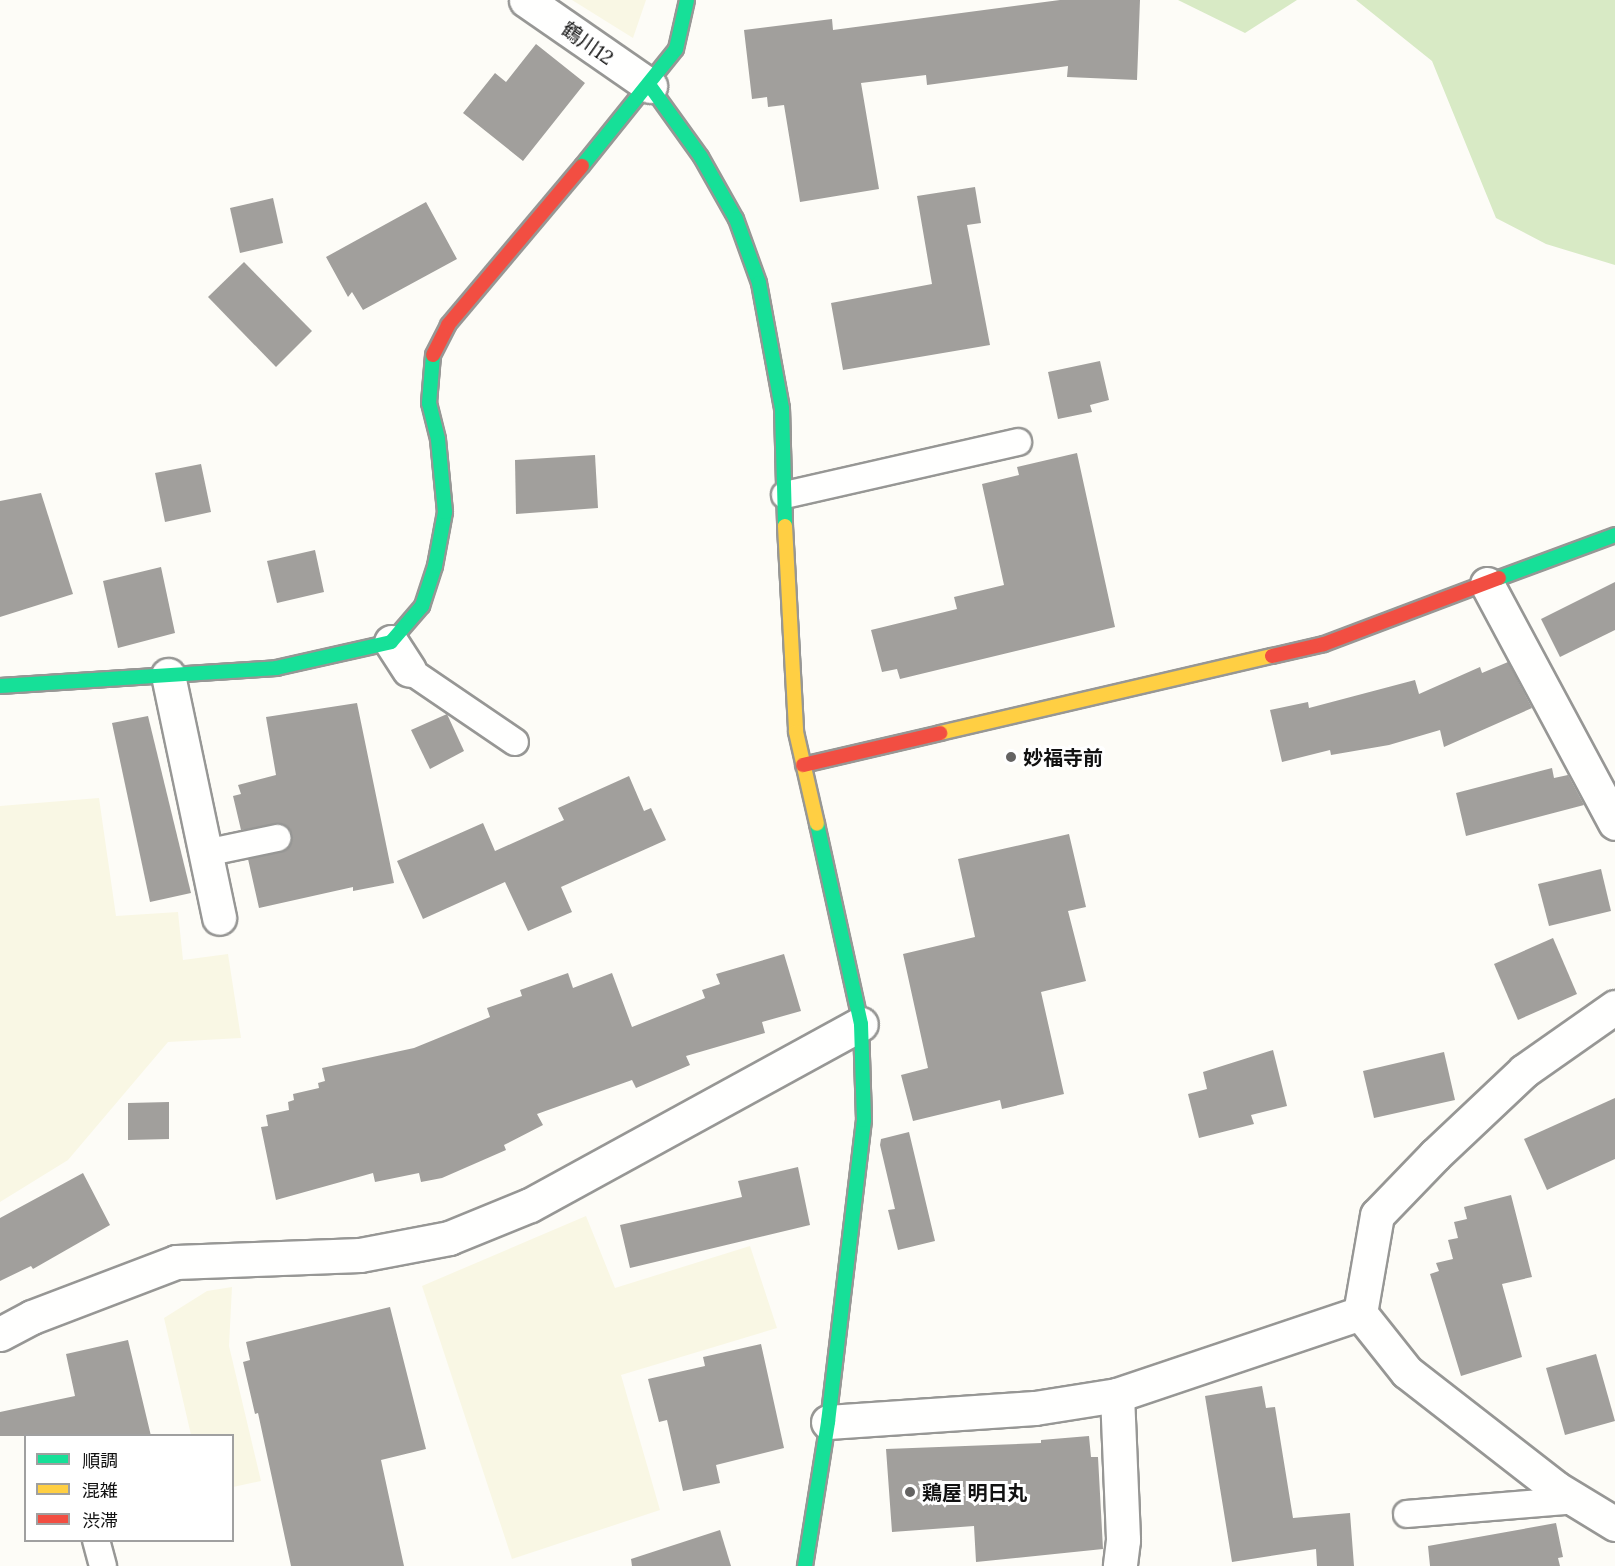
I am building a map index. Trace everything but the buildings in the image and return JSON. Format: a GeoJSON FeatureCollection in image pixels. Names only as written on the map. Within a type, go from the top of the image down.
{"type":"FeatureCollection","features":[{"type":"Feature","properties":{"kind":"street","name":"鶴川12"},"geometry":{"type":"LineString","coordinates":[[526,0],[650,86]]}},
{"type":"Feature","properties":{"kind":"street"},"geometry":{"type":"LineString","coordinates":[[0,686],[276,668],[391,642],[422,606],[435,566],[445,512],[438,439],[429,403],[434,349],[448,325],[650,86],[676,49],[687,0]]}},
{"type":"Feature","properties":{"kind":"street"},"geometry":{"type":"LineString","coordinates":[[650,86],[701,157],[736,219],[759,283],[778,368],[785,495],[791,692],[803,765],[861,1024],[864,1120],[828,1422],[805,1566]]}},
{"type":"Feature","properties":{"kind":"street"},"geometry":{"type":"LineString","coordinates":[[803,765],[1324,644],[1615,535]]}},
{"type":"Feature","properties":{"kind":"street"},"geometry":{"type":"LineString","coordinates":[[1487,584],[1615,824]]}},
{"type":"Feature","properties":{"kind":"street"},"geometry":{"type":"LineString","coordinates":[[391,642],[409,670]]}},
{"type":"Feature","properties":{"kind":"street"},"geometry":{"type":"LineString","coordinates":[[168,675],[219,918]]}},
{"type":"Feature","properties":{"kind":"street"},"geometry":{"type":"LineString","coordinates":[[1615,1007],[1524,1071],[1435,1155],[1377,1215],[1360,1313],[1407,1372],[1576,1500],[1615,1524]]}},
{"type":"Feature","properties":{"kind":"street"},"geometry":{"type":"LineString","coordinates":[[0,1334],[32,1317],[176,1262],[360,1255],[449,1238],[530,1204],[861,1024]]}},
{"type":"Feature","properties":{"kind":"street"},"geometry":{"type":"LineString","coordinates":[[828,1422],[1035,1408],[1117,1395],[1360,1313]]}},
{"type":"Feature","properties":{"kind":"street"},"geometry":{"type":"LineString","coordinates":[[1117,1395],[1123,1540],[1120,1566]]}},
{"type":"Feature","properties":{"kind":"lane"},"geometry":{"type":"LineString","coordinates":[[785,495],[1018,442]]}},
{"type":"Feature","properties":{"kind":"lane"},"geometry":{"type":"LineString","coordinates":[[409,670],[515,742]]}},
{"type":"Feature","properties":{"kind":"lane"},"geometry":{"type":"LineString","coordinates":[[205,854],[277,838]]}},
{"type":"Feature","properties":{"kind":"lane"},"geometry":{"type":"LineString","coordinates":[[1407,1514],[1576,1500]]}},
{"type":"Feature","properties":{"kind":"lane"},"geometry":{"type":"LineString","coordinates":[[97,1542],[103,1566]]}},
{"type":"Feature","properties":{"kind":"shaded area"},"geometry":{"type":"Polygon","coordinates":[[[572,0],[646,0],[633,38],[572,0]]]}},
{"type":"Feature","properties":{"kind":"shaded area"},"geometry":{"type":"Polygon","coordinates":[[[99,798],[116,916],[178,912],[183,960],[228,954],[241,1038],[168,1042],[68,1160],[0,1202],[0,806],[99,798]]]}},
{"type":"Feature","properties":{"kind":"shaded area"},"geometry":{"type":"Polygon","coordinates":[[[586,1216],[615,1288],[750,1246],[777,1328],[621,1375],[660,1510],[512,1559],[422,1286],[586,1216]]]}},
{"type":"Feature","properties":{"kind":"shaded area"},"geometry":{"type":"Polygon","coordinates":[[[232,1287],[229,1346],[261,1481],[234,1487],[234,1434],[191,1434],[164,1318],[207,1291],[232,1287]]]}},
{"type":"Feature","properties":{"kind":"green space"},"geometry":{"type":"Polygon","coordinates":[[[1178,0],[1297,0],[1245,33],[1178,0]]]}},
{"type":"Feature","properties":{"kind":"green space"},"geometry":{"type":"Polygon","coordinates":[[[1356,0],[1615,0],[1615,265],[1546,244],[1496,218],[1432,61],[1356,0]]]}},
{"type":"Feature","properties":{"kind":"traffic: fast"},"geometry":{"type":"LineString","coordinates":[[582,166],[676,49],[687,0]]}},
{"type":"Feature","properties":{"kind":"traffic: fast"},"geometry":{"type":"LineString","coordinates":[[650,86],[701,157],[736,219],[759,283],[782,408],[785,526]]}},
{"type":"Feature","properties":{"kind":"traffic: fast"},"geometry":{"type":"LineString","coordinates":[[0,686],[276,668],[391,642],[422,606],[435,566],[445,512],[438,439],[429,403],[433,355]]}},
{"type":"Feature","properties":{"kind":"traffic: fast"},"geometry":{"type":"LineString","coordinates":[[1499,578],[1615,535]]}},
{"type":"Feature","properties":{"kind":"traffic: fast"},"geometry":{"type":"LineString","coordinates":[[805,1566],[828,1422],[864,1120],[861,1024],[817,824]]}},
{"type":"Feature","properties":{"kind":"traffic: slow"},"geometry":{"type":"LineString","coordinates":[[785,526],[796,732],[817,824]]}},
{"type":"Feature","properties":{"kind":"traffic: slow"},"geometry":{"type":"LineString","coordinates":[[940,733],[1272,656]]}},
{"type":"Feature","properties":{"kind":"traffic: jam"},"geometry":{"type":"LineString","coordinates":[[433,355],[448,325],[582,166]]}},
{"type":"Feature","properties":{"kind":"traffic: jam"},"geometry":{"type":"LineString","coordinates":[[1272,656],[1324,644],[1499,578]]}},
{"type":"Feature","properties":{"kind":"traffic: jam"},"geometry":{"type":"LineString","coordinates":[[803,765],[940,733]]}},
{"type":"Feature","properties":{"kind":"place","name":"妙福寺前"},"geometry":{"type":"Point","coordinates":[1011,757]}},
{"type":"Feature","properties":{"kind":"place","name":"鶏屋 明日丸"},"geometry":{"type":"Point","coordinates":[910,1492]}}]}
